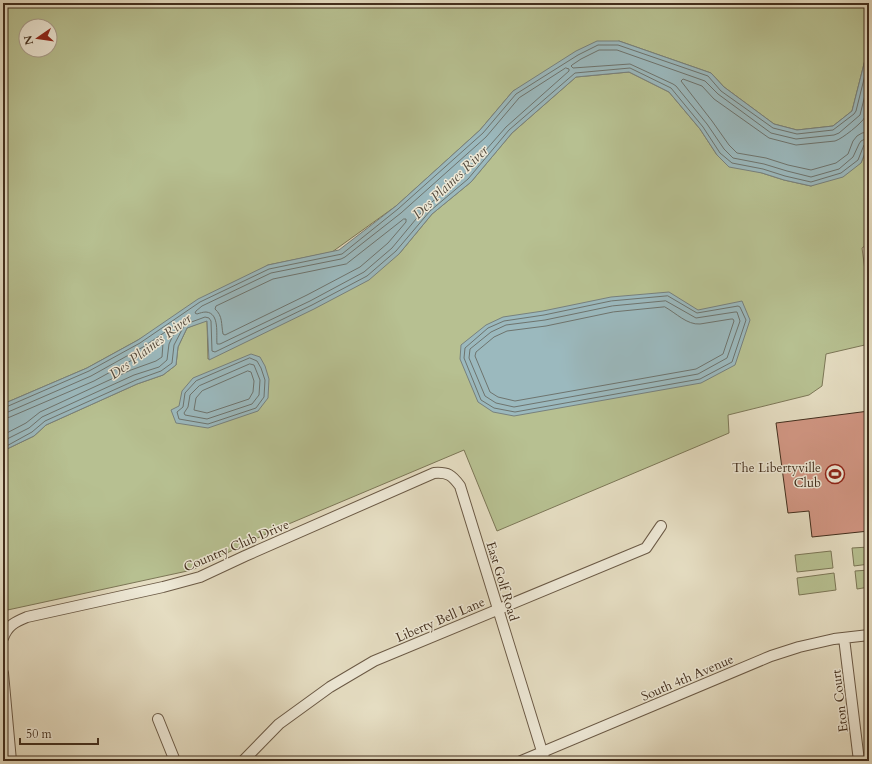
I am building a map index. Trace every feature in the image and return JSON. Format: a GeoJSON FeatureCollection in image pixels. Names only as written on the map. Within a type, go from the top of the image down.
{"type":"FeatureCollection","features":[{"type":"Feature","properties":{"kind":"street","name":"East Golf Road"},"geometry":{"type":"LineString","coordinates":[[390,492],[434,473],[442,472],[455,478],[460,486],[544,756]]}},
{"type":"Feature","properties":{"kind":"street","name":"Country Club Drive"},"geometry":{"type":"LineString","coordinates":[[3,638],[5,632],[13,623],[27,617],[163,587],[200,577],[390,492]]}},
{"type":"Feature","properties":{"kind":"street","name":"Liberty Bell Lane"},"geometry":{"type":"LineString","coordinates":[[243,761],[279,724],[330,687],[374,661],[646,548],[661,526]]}},
{"type":"Feature","properties":{"kind":"street","name":"South 4th Avenue"},"geometry":{"type":"LineString","coordinates":[[521,761],[544,756],[771,656],[799,647],[834,639],[869,635]]}},
{"type":"Feature","properties":{"kind":"street","name":"Eton Court"},"geometry":{"type":"LineString","coordinates":[[844,638],[859,761]]}},
{"type":"Feature","properties":{"kind":"street"},"geometry":{"type":"LineString","coordinates":[[3,673],[11,761]]}},
{"type":"Feature","properties":{"kind":"street"},"geometry":{"type":"LineString","coordinates":[[158,719],[175,761]]}},
{"type":"Feature","properties":{"kind":"green space"},"geometry":{"type":"Polygon","coordinates":[[[3,3],[869,3],[869,51],[866,56],[852,111],[833,126],[797,130],[774,124],[724,87],[711,73],[619,41],[513,91],[480,130],[396,206],[332,252],[268,265],[87,368],[3,404],[3,3]]]}},
{"type":"Feature","properties":{"kind":"green space"},"geometry":{"type":"Polygon","coordinates":[[[629,72],[669,92],[700,129],[717,155],[784,180],[811,186],[861,163],[869,143],[869,243],[862,248],[869,300],[869,344],[826,354],[822,386],[809,395],[728,415],[729,433],[497,531],[464,450],[272,531],[192,570],[3,611],[3,452],[34,436],[46,425],[137,384],[163,375],[176,365],[178,347],[187,328],[207,320],[208,359],[399,254],[432,214],[471,182],[512,133],[576,77],[629,72]]]}},
{"type":"Feature","properties":{"kind":"green space"},"geometry":{"type":"Polygon","coordinates":[[[869,547],[869,564],[854,566],[852,548],[869,547]]]}},
{"type":"Feature","properties":{"kind":"green space"},"geometry":{"type":"Polygon","coordinates":[[[831,551],[833,568],[797,572],[795,555],[831,551]]]}},
{"type":"Feature","properties":{"kind":"green space"},"geometry":{"type":"Polygon","coordinates":[[[869,570],[869,587],[857,589],[855,571],[869,570]]]}},
{"type":"Feature","properties":{"kind":"green space"},"geometry":{"type":"Polygon","coordinates":[[[834,573],[836,590],[799,595],[797,578],[834,573]]]}},
{"type":"Feature","properties":{"kind":"water","name":"Des Plaines River"},"geometry":{"type":"Polygon","coordinates":[[[597,41],[619,41],[711,73],[724,87],[774,124],[797,130],[833,126],[852,111],[866,56],[869,51],[869,143],[861,163],[843,177],[811,186],[762,173],[729,167],[717,155],[700,129],[669,92],[629,72],[576,77],[512,133],[471,182],[432,214],[399,254],[369,280],[314,309],[209,360],[207,321],[187,328],[178,347],[176,365],[163,375],[137,384],[46,425],[34,436],[3,452],[3,404],[87,368],[138,340],[198,299],[268,265],[339,250],[396,206],[480,130],[513,91],[576,51],[597,41]]]}},
{"type":"Feature","properties":{"kind":"water"},"geometry":{"type":"Polygon","coordinates":[[[669,292],[698,310],[742,301],[750,320],[735,365],[701,383],[514,416],[493,412],[478,402],[460,359],[461,345],[486,325],[503,317],[543,311],[611,297],[669,292]]]}},
{"type":"Feature","properties":{"kind":"water"},"geometry":{"type":"Polygon","coordinates":[[[251,354],[260,357],[265,366],[269,379],[268,398],[258,411],[208,428],[176,423],[171,410],[179,406],[182,391],[193,378],[251,354]]]}},
{"type":"Feature","properties":{"kind":"building"},"geometry":{"type":"Polygon","coordinates":[[[869,411],[869,531],[812,537],[809,511],[788,513],[776,423],[869,411]]]}},
{"type":"Feature","properties":{"kind":"place","name":"The Libertyville Club"},"geometry":{"type":"Point","coordinates":[835,474]}}]}
